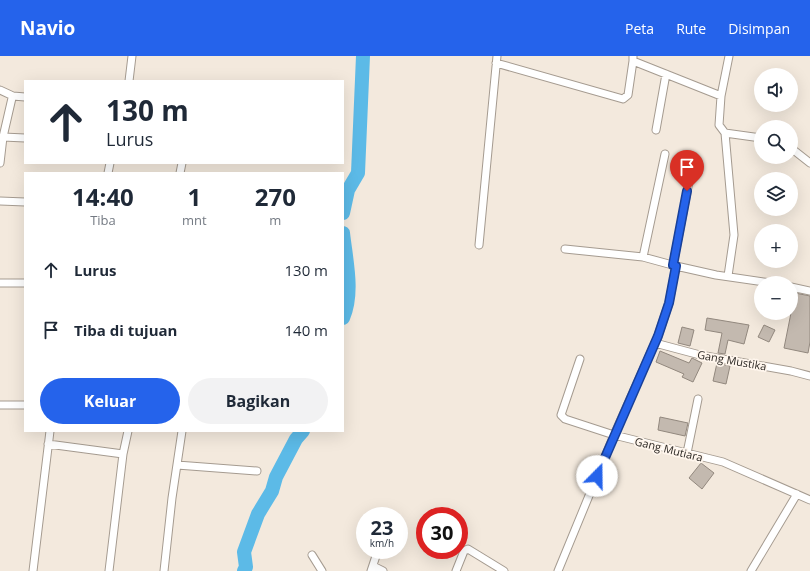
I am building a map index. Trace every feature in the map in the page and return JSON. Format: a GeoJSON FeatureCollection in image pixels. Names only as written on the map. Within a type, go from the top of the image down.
{"type":"FeatureCollection","features":[{"type":"Feature","properties":{"kind":"street"},"geometry":{"type":"LineString","coordinates":[[129,80],[132,56]]}},
{"type":"Feature","properties":{"kind":"street"},"geometry":{"type":"LineString","coordinates":[[730,56],[721,96],[718,122],[721,129],[725,133],[754,137]]}},
{"type":"Feature","properties":{"kind":"street"},"geometry":{"type":"LineString","coordinates":[[479,245],[493,87],[497,60],[623,99],[628,95],[633,59],[721,96]]}},
{"type":"Feature","properties":{"kind":"street"},"geometry":{"type":"LineString","coordinates":[[656,130],[666,74]]}},
{"type":"Feature","properties":{"kind":"street"},"geometry":{"type":"LineString","coordinates":[[0,90],[13,96],[24,97]]}},
{"type":"Feature","properties":{"kind":"street"},"geometry":{"type":"LineString","coordinates":[[0,163],[3,136],[8,111],[13,96]]}},
{"type":"Feature","properties":{"kind":"street"},"geometry":{"type":"LineString","coordinates":[[725,133],[734,235],[728,276]]}},
{"type":"Feature","properties":{"kind":"street"},"geometry":{"type":"LineString","coordinates":[[3,136],[24,138]]}},
{"type":"Feature","properties":{"kind":"street"},"geometry":{"type":"LineString","coordinates":[[643,257],[665,154]]}},
{"type":"Feature","properties":{"kind":"street"},"geometry":{"type":"LineString","coordinates":[[798,154],[810,163]]}},
{"type":"Feature","properties":{"kind":"street"},"geometry":{"type":"LineString","coordinates":[[558,571],[614,435],[666,315],[693,161]]}},
{"type":"Feature","properties":{"kind":"street"},"geometry":{"type":"LineString","coordinates":[[0,201],[24,202]]}},
{"type":"Feature","properties":{"kind":"street"},"geometry":{"type":"LineString","coordinates":[[565,249],[643,257],[674,266],[754,280]]}},
{"type":"Feature","properties":{"kind":"street"},"geometry":{"type":"LineString","coordinates":[[0,282],[24,283]]}},
{"type":"Feature","properties":{"kind":"street"},"geometry":{"type":"LineString","coordinates":[[798,288],[810,291]]}},
{"type":"Feature","properties":{"kind":"street","name":"Gang Mustika"},"geometry":{"type":"LineString","coordinates":[[655,343],[700,355],[791,371],[810,376]]}},
{"type":"Feature","properties":{"kind":"street","name":"Gang Mutiara"},"geometry":{"type":"LineString","coordinates":[[580,359],[561,416],[572,423],[687,454],[724,462],[810,500]]}},
{"type":"Feature","properties":{"kind":"street"},"geometry":{"type":"LineString","coordinates":[[687,454],[698,399]]}},
{"type":"Feature","properties":{"kind":"street"},"geometry":{"type":"LineString","coordinates":[[0,405],[24,405]]}},
{"type":"Feature","properties":{"kind":"street"},"geometry":{"type":"LineString","coordinates":[[33,571],[50,432]]}},
{"type":"Feature","properties":{"kind":"street"},"geometry":{"type":"LineString","coordinates":[[109,571],[123,454],[128,432]]}},
{"type":"Feature","properties":{"kind":"street"},"geometry":{"type":"LineString","coordinates":[[164,571],[182,432]]}},
{"type":"Feature","properties":{"kind":"street"},"geometry":{"type":"LineString","coordinates":[[48,444],[123,454]]}},
{"type":"Feature","properties":{"kind":"street"},"geometry":{"type":"LineString","coordinates":[[177,465],[257,472]]}},
{"type":"Feature","properties":{"kind":"street"},"geometry":{"type":"LineString","coordinates":[[751,571],[797,494]]}},
{"type":"Feature","properties":{"kind":"street"},"geometry":{"type":"LineString","coordinates":[[456,571],[464,551],[468,549],[504,571]]}},
{"type":"Feature","properties":{"kind":"street"},"geometry":{"type":"LineString","coordinates":[[312,555],[322,571]]}},
{"type":"Feature","properties":{"kind":"street"},"geometry":{"type":"LineString","coordinates":[[372,568],[383,571]]}},
{"type":"Feature","properties":{"kind":"building"},"geometry":{"type":"Polygon","coordinates":[[[798,294],[810,296],[810,342],[808,353],[784,348],[790,320],[798,320],[798,294]]]}},
{"type":"Feature","properties":{"kind":"building"},"geometry":{"type":"Polygon","coordinates":[[[707,318],[749,325],[744,344],[728,340],[725,354],[718,353],[722,333],[705,330],[707,318]]]}},
{"type":"Feature","properties":{"kind":"building"},"geometry":{"type":"Polygon","coordinates":[[[764,325],[775,330],[769,342],[758,337],[764,325]]]}},
{"type":"Feature","properties":{"kind":"building"},"geometry":{"type":"Polygon","coordinates":[[[682,327],[694,330],[690,346],[678,343],[682,327]]]}},
{"type":"Feature","properties":{"kind":"building"},"geometry":{"type":"Polygon","coordinates":[[[660,351],[689,363],[692,358],[702,363],[693,382],[682,377],[684,374],[656,362],[660,351]]]}},
{"type":"Feature","properties":{"kind":"building"},"geometry":{"type":"Polygon","coordinates":[[[717,363],[730,366],[726,384],[713,381],[717,363]]]}},
{"type":"Feature","properties":{"kind":"building"},"geometry":{"type":"Polygon","coordinates":[[[660,417],[688,423],[685,436],[658,430],[660,417]]]}},
{"type":"Feature","properties":{"kind":"building"},"geometry":{"type":"Polygon","coordinates":[[[701,463],[714,473],[702,489],[689,478],[701,463]]]}},
{"type":"Feature","properties":{"kind":"waterway"},"geometry":{"type":"LineString","coordinates":[[344,208],[348,190],[358,173],[363,56]]}},
{"type":"Feature","properties":{"kind":"waterway"},"geometry":{"type":"LineString","coordinates":[[344,241],[349,287],[344,315]]}},
{"type":"Feature","properties":{"kind":"waterway"},"geometry":{"type":"LineString","coordinates":[[244,571],[246,567],[244,552],[258,514],[272,491],[276,477],[296,439],[302,432]]}},
{"type":"Feature","properties":{"kind":"route"},"geometry":{"type":"LineString","coordinates":[[597,476],[666,315],[676,266],[673,265],[687,191]]}}]}
